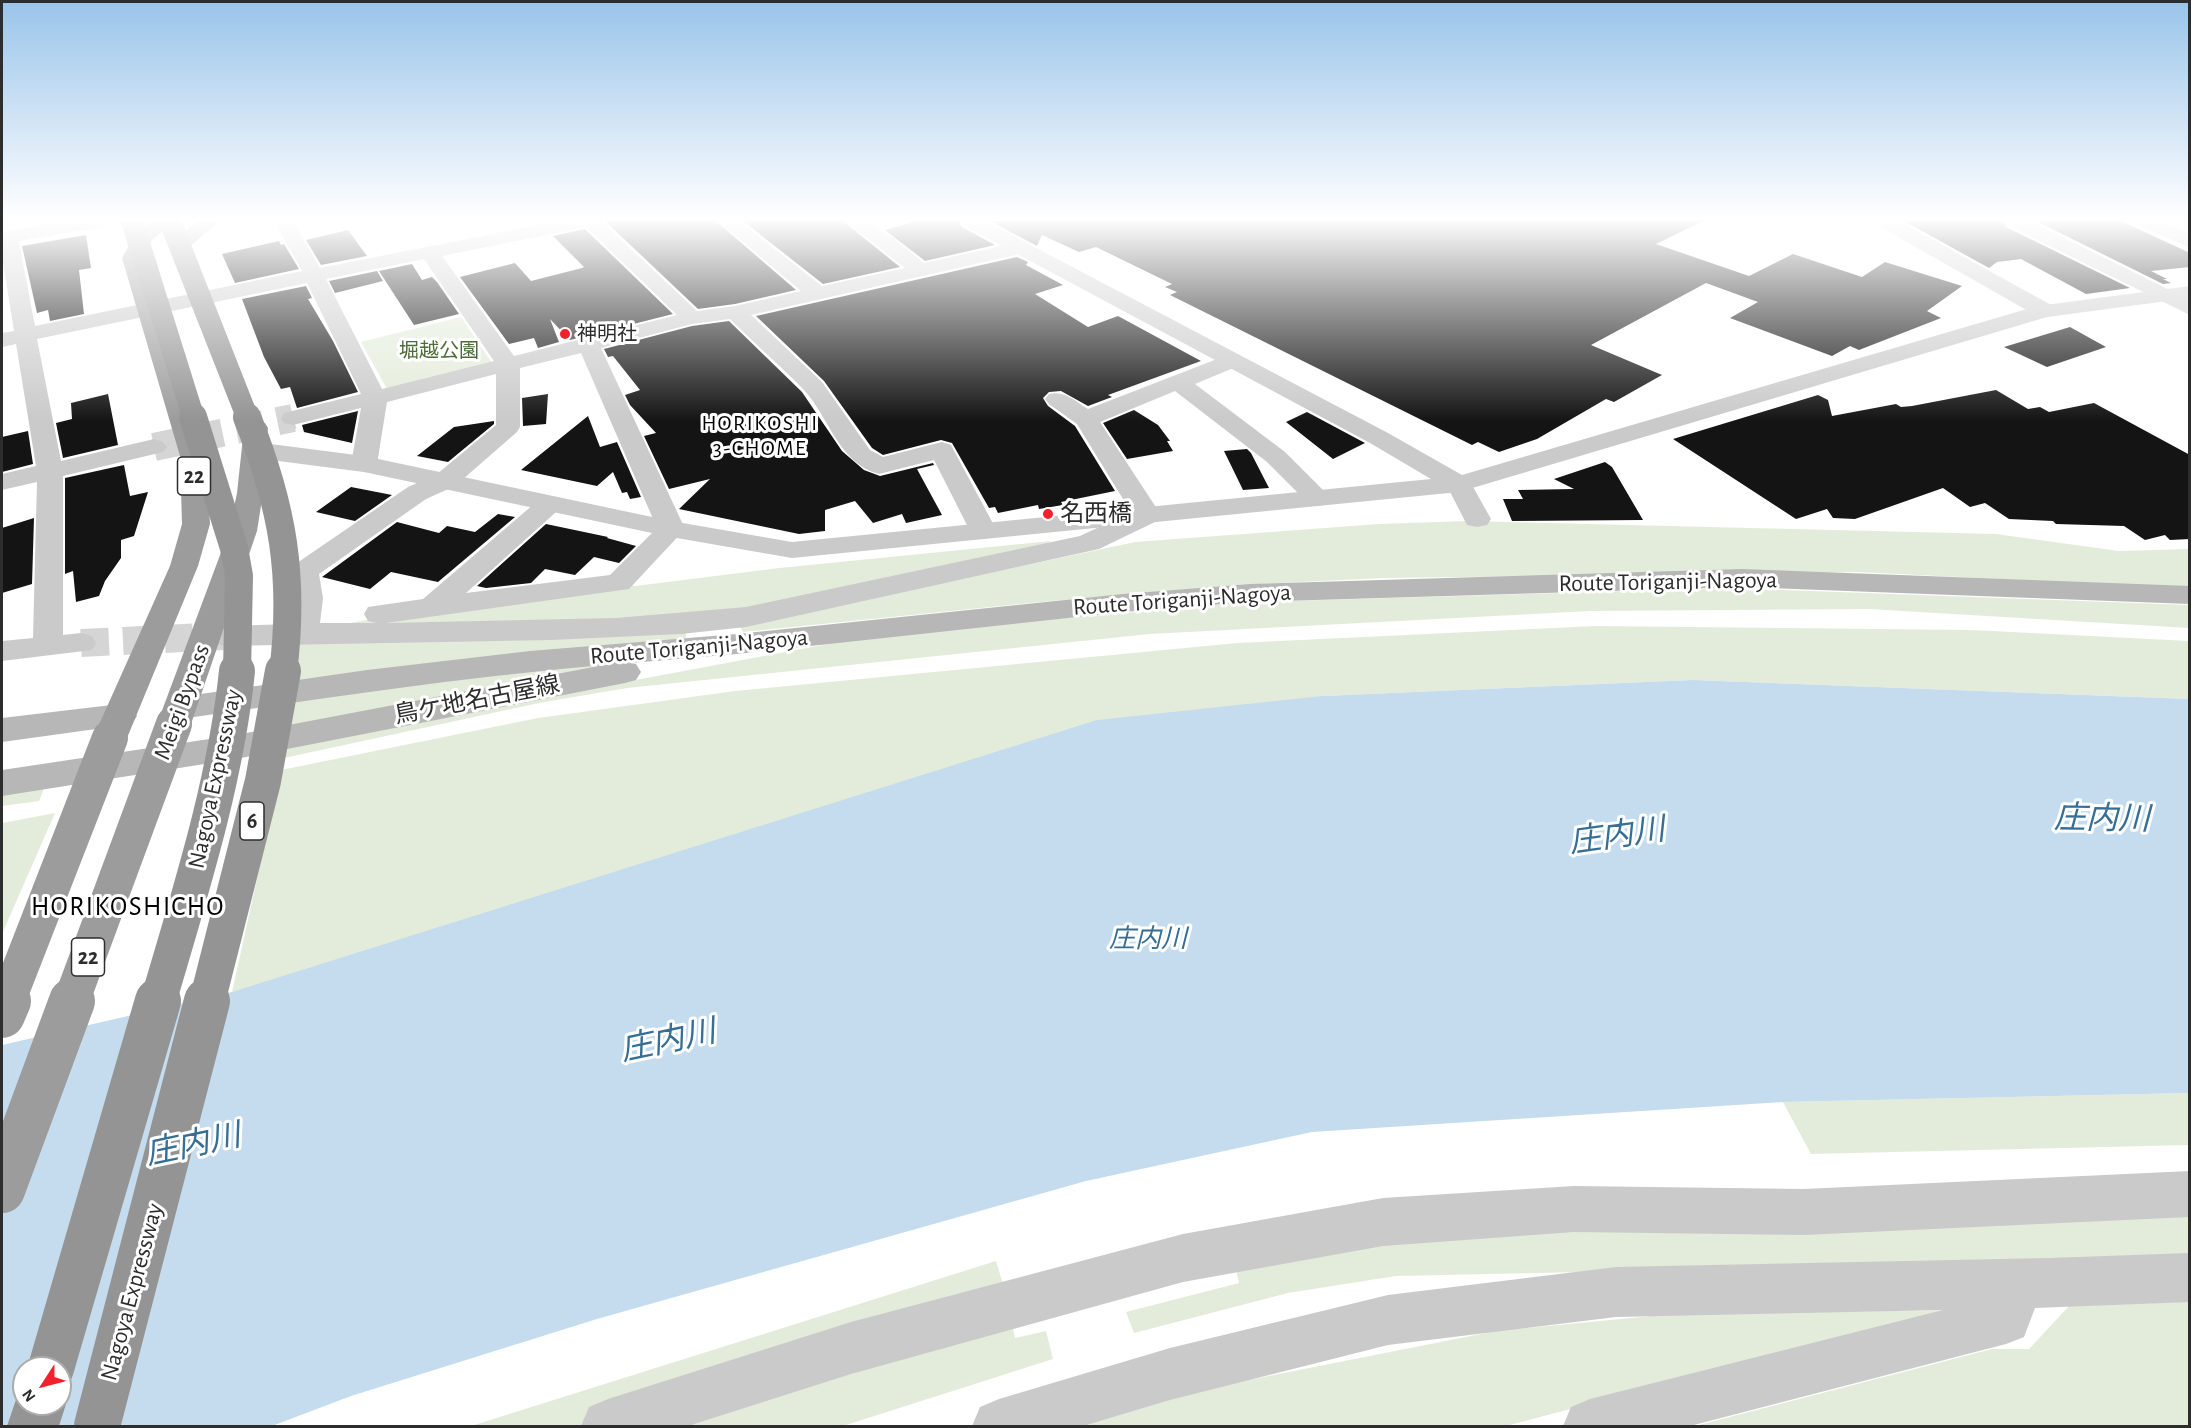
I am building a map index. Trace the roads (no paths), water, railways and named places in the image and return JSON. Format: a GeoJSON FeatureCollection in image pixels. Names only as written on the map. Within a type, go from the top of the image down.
{"type":"FeatureCollection","features":[{"type":"Feature","properties":{"kind":"highway","name":"Meigi Bypass"},"geometry":{"type":"LineString","coordinates":[[2,1015],[115,727],[184,566],[196,524],[193,456],[144,288]]}},
{"type":"Feature","properties":{"kind":"highway","name":"Nagoya Expressway"},"geometry":{"type":"LineString","coordinates":[[55,1356],[190,893],[215,790],[232,710],[237,673],[240,604],[239,576],[234,548],[148,288]]}},
{"type":"Feature","properties":{"kind":"highway","name":"Nagoya Expressway"},"geometry":{"type":"LineString","coordinates":[[97,1426],[176,1127],[262,781],[282,679],[289,603],[287,559],[277,499],[258,443],[197,288]]}},
{"type":"Feature","properties":{"kind":"highway","name":"Meigi Bypass"},"geometry":{"type":"LineString","coordinates":[[2,1190],[243,531],[250,493],[256,424],[199,288]]}},
{"type":"Feature","properties":{"kind":"main road","name":"Route Toriganji-Nagoya"},"geometry":{"type":"LineString","coordinates":[[177,716],[367,681],[530,661],[686,637],[737,644],[1124,603],[1250,593],[1742,578],[2190,595]]}},
{"type":"Feature","properties":{"kind":"main road","name":"鳥ケ地名古屋線"},"geometry":{"type":"LineString","coordinates":[[2,783],[287,739],[437,707],[643,669],[737,644]]}},
{"type":"Feature","properties":{"kind":"main road"},"geometry":{"type":"LineString","coordinates":[[2,730],[115,727]]}},
{"type":"Feature","properties":{"kind":"street"},"geometry":{"type":"LineString","coordinates":[[9,288],[13,338],[50,471],[48,645]]}},
{"type":"Feature","properties":{"kind":"street"},"geometry":{"type":"LineString","coordinates":[[13,338],[250,288]]}},
{"type":"Feature","properties":{"kind":"street"},"geometry":{"type":"LineString","coordinates":[[320,288],[375,399],[364,464]]}},
{"type":"Feature","properties":{"kind":"street"},"geometry":{"type":"LineString","coordinates":[[298,628],[308,598],[304,571],[417,493],[446,480],[508,427],[508,364],[454,288]]}},
{"type":"Feature","properties":{"kind":"street"},"geometry":{"type":"LineString","coordinates":[[660,288],[692,318]]}},
{"type":"Feature","properties":{"kind":"street"},"geometry":{"type":"LineString","coordinates":[[811,288],[816,292]]}},
{"type":"Feature","properties":{"kind":"street"},"geometry":{"type":"LineString","coordinates":[[293,418],[692,318],[735,312],[837,288]]}},
{"type":"Feature","properties":{"kind":"street"},"geometry":{"type":"LineString","coordinates":[[1093,288],[1379,438],[1459,484],[1477,519]]}},
{"type":"Feature","properties":{"kind":"street"},"geometry":{"type":"LineString","coordinates":[[2003,288],[2045,311]]}},
{"type":"Feature","properties":{"kind":"street"},"geometry":{"type":"LineString","coordinates":[[2147,288],[2190,309]]}},
{"type":"Feature","properties":{"kind":"street"},"geometry":{"type":"LineString","coordinates":[[255,450],[364,464],[671,529],[792,550],[1459,484],[1937,340],[2045,311],[2190,291]]}},
{"type":"Feature","properties":{"kind":"street"},"geometry":{"type":"LineString","coordinates":[[735,312],[814,387],[861,455],[879,466],[942,450],[983,531]]}},
{"type":"Feature","properties":{"kind":"street"},"geometry":{"type":"LineString","coordinates":[[588,344],[671,529]]}},
{"type":"Feature","properties":{"kind":"street"},"geometry":{"type":"LineString","coordinates":[[1086,419],[1230,361]]}},
{"type":"Feature","properties":{"kind":"street"},"geometry":{"type":"LineString","coordinates":[[1179,383],[1276,457],[1318,498]]}},
{"type":"Feature","properties":{"kind":"street"},"geometry":{"type":"LineString","coordinates":[[1057,399],[1086,419],[1147,515]]}},
{"type":"Feature","properties":{"kind":"street"},"geometry":{"type":"LineString","coordinates":[[2,482],[154,447]]}},
{"type":"Feature","properties":{"kind":"street"},"geometry":{"type":"LineString","coordinates":[[431,608],[551,504]]}},
{"type":"Feature","properties":{"kind":"street"},"geometry":{"type":"LineString","coordinates":[[298,628],[540,631],[686,637],[746,617],[1089,543],[1147,515]]}},
{"type":"Feature","properties":{"kind":"street"},"geometry":{"type":"LineString","coordinates":[[225,636],[298,628],[619,583],[671,529]]}},
{"type":"Feature","properties":{"kind":"street"},"geometry":{"type":"LineString","coordinates":[[2,651],[81,643]]}},
{"type":"Feature","properties":{"kind":"street"},"geometry":{"type":"LineString","coordinates":[[608,1426],[851,1348],[1171,1262],[1383,1222],[1574,1209],[1804,1212],[2190,1194]]}},
{"type":"Feature","properties":{"kind":"street"},"geometry":{"type":"LineString","coordinates":[[999,1426],[1170,1374],[1388,1320],[1616,1292],[2012,1284],[2190,1277]]}},
{"type":"Feature","properties":{"kind":"street"},"geometry":{"type":"LineString","coordinates":[[1590,1426],[2006,1319],[2012,1303],[2012,1284]]}},
{"type":"Feature","properties":{"kind":"water","name":"庄内川"},"geometry":{"type":"Polygon","coordinates":[[[1693,680],[2189,699],[2189,1093],[1783,1102],[1312,1132],[1086,1181],[597,1319],[351,1396],[272,1426],[2,1426],[2,1045],[232,992],[1097,720],[1322,696],[1693,680]]]}},
{"type":"Feature","properties":{"kind":"tunnel"},"geometry":{"type":"LineString","coordinates":[[154,447],[293,418],[290,419]]}},
{"type":"Feature","properties":{"kind":"tunnel"},"geometry":{"type":"LineString","coordinates":[[81,643],[225,636]]}},
{"type":"Feature","properties":{"kind":"place","name":"神明社"},"geometry":{"type":"Point","coordinates":[565,334]}},
{"type":"Feature","properties":{"kind":"place","name":"名西橋"},"geometry":{"type":"Point","coordinates":[1048,514]}},
{"type":"Feature","properties":{"kind":"district","name":"HORIKOSHI 3-CHOME"},"geometry":{"type":"Point","coordinates":[760,436]}},
{"type":"Feature","properties":{"kind":"district","name":"HORIKOSHICHO"},"geometry":{"type":"Point","coordinates":[128,907]}},
{"type":"Feature","properties":{"kind":"park label","name":"堀越公園"},"geometry":{"type":"Point","coordinates":[439,351]}}]}
